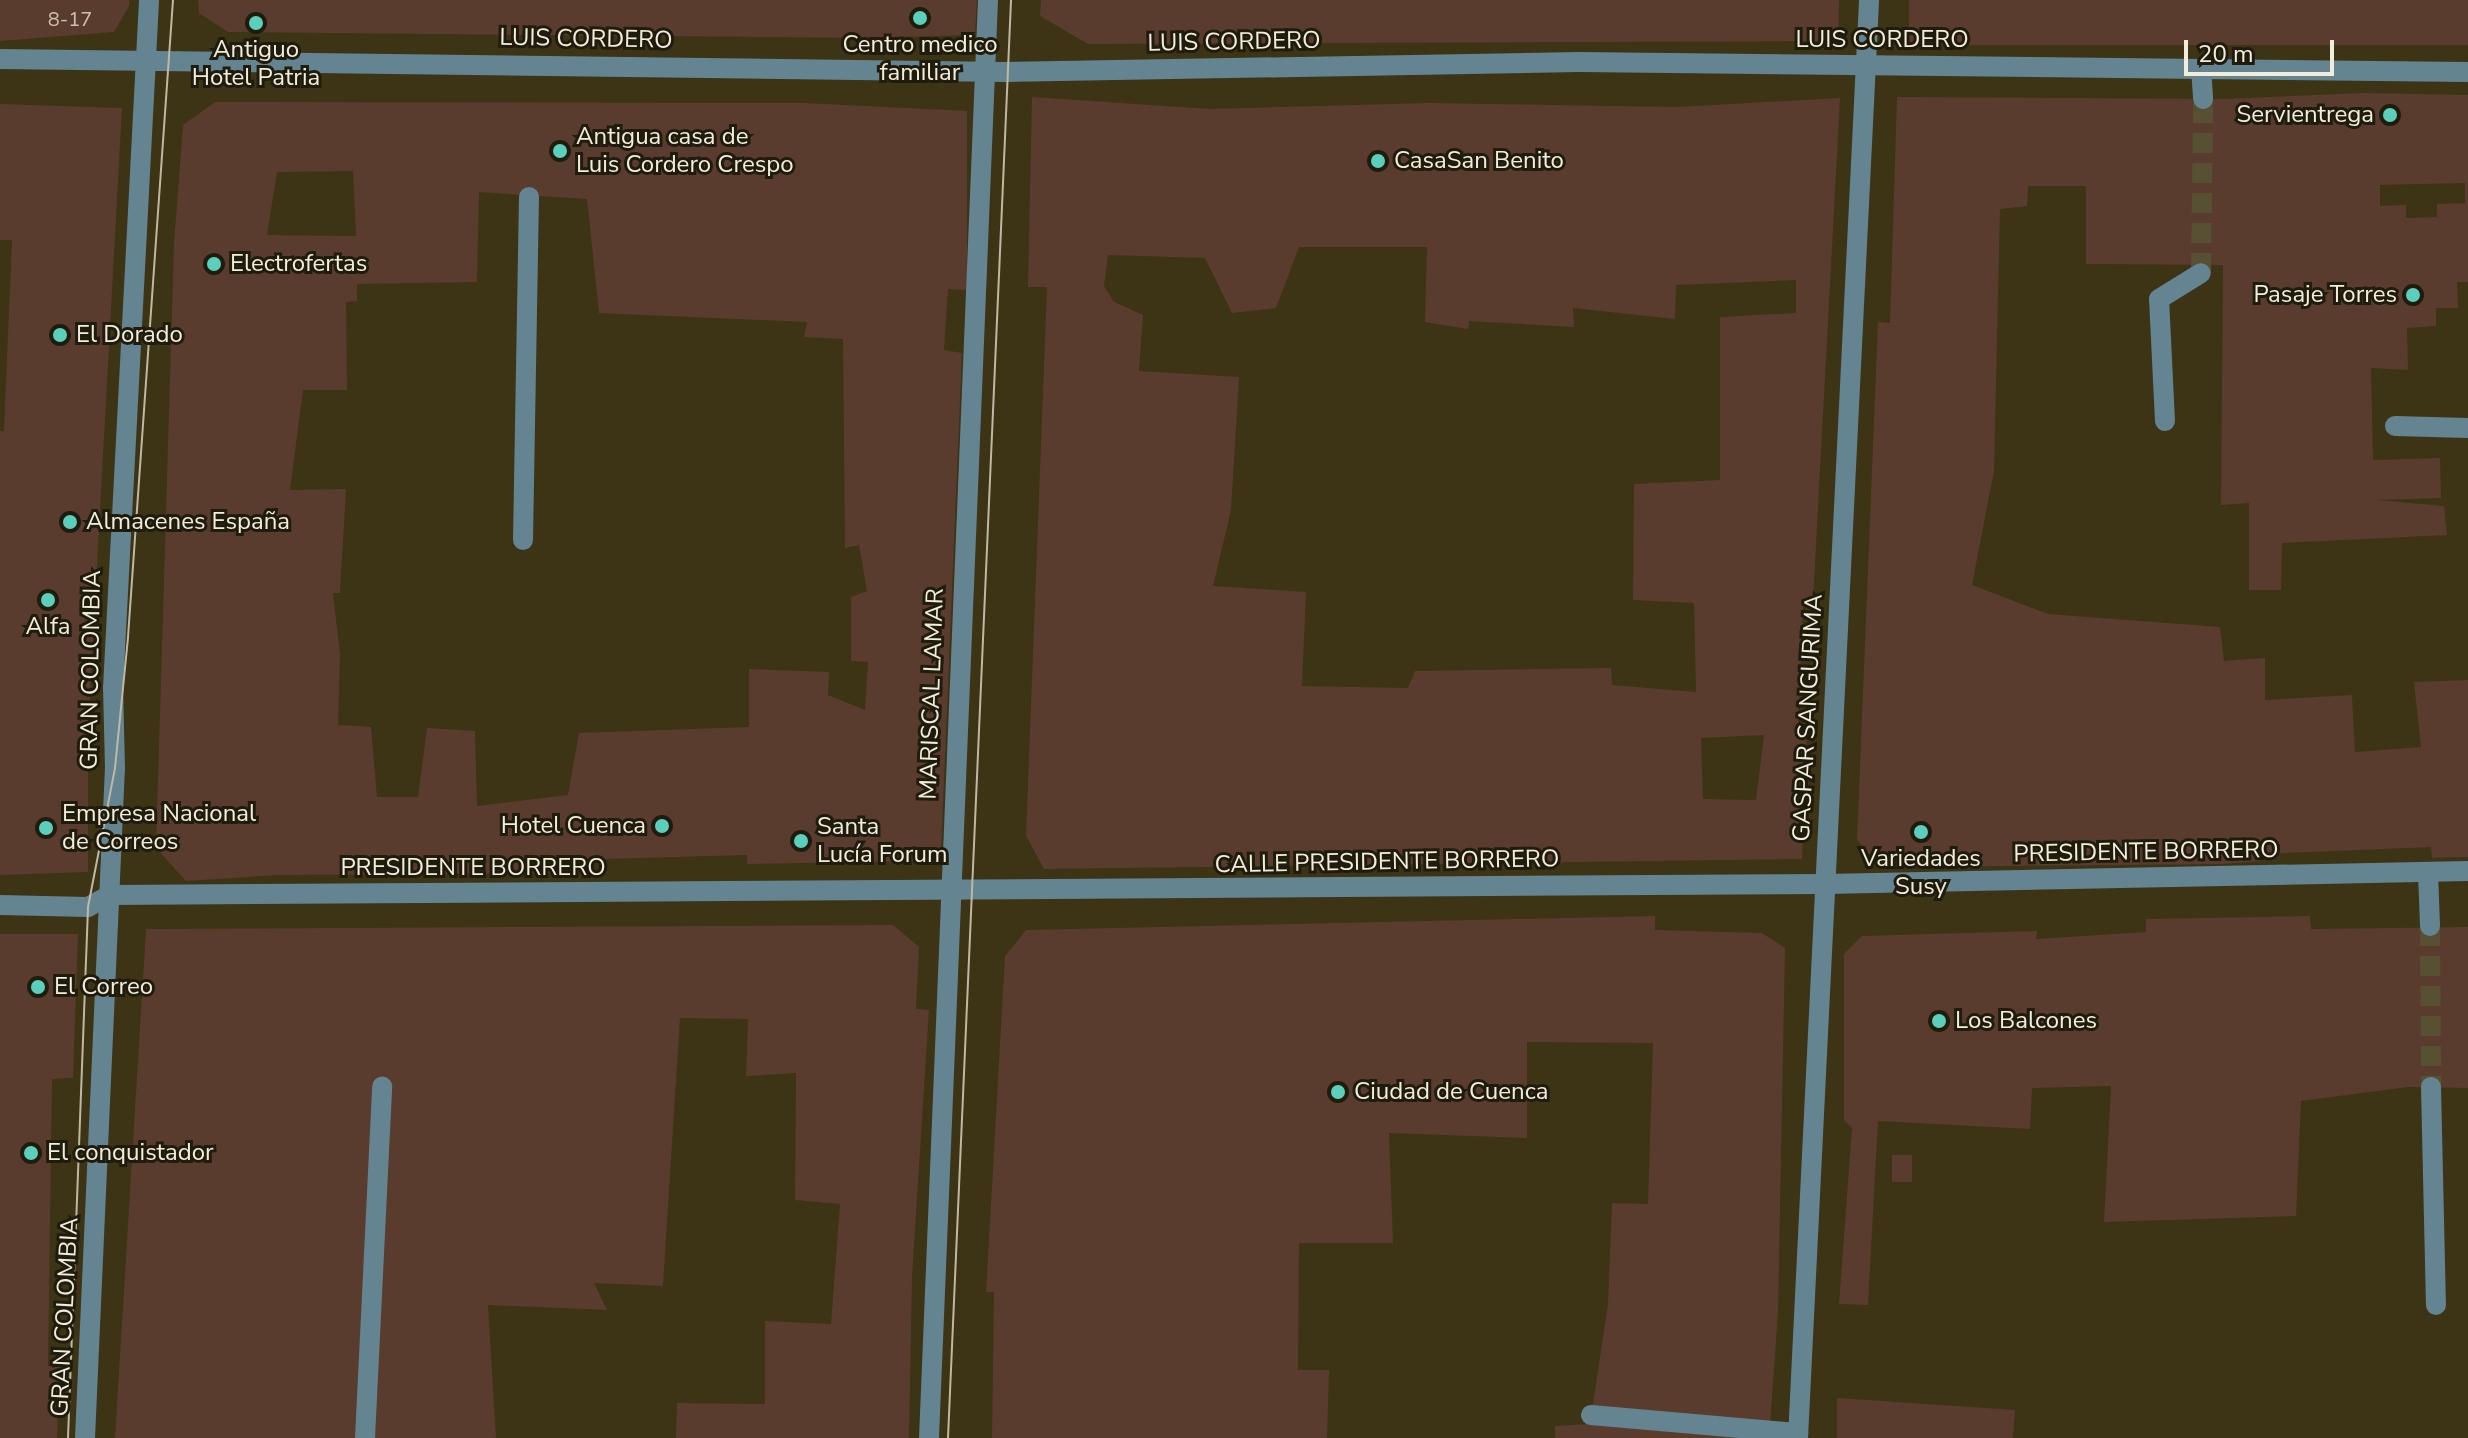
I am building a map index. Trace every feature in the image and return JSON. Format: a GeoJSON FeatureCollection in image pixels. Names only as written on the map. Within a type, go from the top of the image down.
{"type":"FeatureCollection","features":[{"type":"Feature","properties":{"kind":"street","name":"GRAN COLOMBIA"},"geometry":{"type":"LineString","coordinates":[[85,1438],[110,895],[113,688],[149,0]]}},
{"type":"Feature","properties":{"kind":"street","name":"MARISCAL LAMAR"},"geometry":{"type":"LineString","coordinates":[[929,1438],[988,0]]}},
{"type":"Feature","properties":{"kind":"street","name":"GASPAR SANGURIMA"},"geometry":{"type":"LineString","coordinates":[[1798,1436],[1869,0]]}},
{"type":"Feature","properties":{"kind":"street","name":"LUIS CORDERO"},"geometry":{"type":"LineString","coordinates":[[0,59],[984,71],[1579,62],[2468,72]]}},
{"type":"Feature","properties":{"kind":"street"},"geometry":{"type":"LineString","coordinates":[[2201,68],[2203,99]]}},
{"type":"Feature","properties":{"kind":"street"},"geometry":{"type":"LineString","coordinates":[[523,540],[529,197]]}},
{"type":"Feature","properties":{"kind":"street"},"geometry":{"type":"LineString","coordinates":[[2165,421],[2159,299],[2201,273]]}},
{"type":"Feature","properties":{"kind":"street"},"geometry":{"type":"LineString","coordinates":[[2395,426],[2468,428]]}},
{"type":"Feature","properties":{"kind":"street","name":"PRESIDENTE BORRERO"},"geometry":{"type":"LineString","coordinates":[[1825,884],[2468,871]]}},
{"type":"Feature","properties":{"kind":"street"},"geometry":{"type":"LineString","coordinates":[[2428,873],[2430,926]]}},
{"type":"Feature","properties":{"kind":"street","name":"CALLE PRESIDENTE BORRERO"},"geometry":{"type":"LineString","coordinates":[[950,892],[1825,884]]}},
{"type":"Feature","properties":{"kind":"street","name":"PRESIDENTE BORRERO"},"geometry":{"type":"LineString","coordinates":[[0,905],[88,907],[110,895],[950,892]]}},
{"type":"Feature","properties":{"kind":"street"},"geometry":{"type":"LineString","coordinates":[[365,1438],[382,1086]]}},
{"type":"Feature","properties":{"kind":"street"},"geometry":{"type":"LineString","coordinates":[[2431,1087],[2436,1305]]}},
{"type":"Feature","properties":{"kind":"street"},"geometry":{"type":"LineString","coordinates":[[1591,1415],[1798,1436]]}},
{"type":"Feature","properties":{"kind":"building"},"geometry":{"type":"Polygon","coordinates":[[[0,0],[129,0],[129,6],[114,32],[0,41],[0,0]]]}},
{"type":"Feature","properties":{"kind":"building"},"geometry":{"type":"Polygon","coordinates":[[[198,0],[977,0],[975,35],[863,38],[228,32],[199,13],[198,0]]]}},
{"type":"Feature","properties":{"kind":"building"},"geometry":{"type":"Polygon","coordinates":[[[1041,0],[1839,0],[1838,41],[1088,44],[1040,16],[1041,0]]]}},
{"type":"Feature","properties":{"kind":"building"},"geometry":{"type":"Polygon","coordinates":[[[1909,0],[2468,0],[2468,45],[1909,45],[1909,0]]]}},
{"type":"Feature","properties":{"kind":"building"},"geometry":{"type":"Polygon","coordinates":[[[2363,93],[2468,95],[2468,282],[2457,282],[2458,308],[2436,308],[2436,326],[2407,328],[2408,370],[2371,368],[2373,460],[2440,458],[2441,498],[2376,500],[2444,506],[2447,535],[2282,543],[2281,590],[2249,590],[2249,503],[2221,505],[2223,265],[2086,264],[2086,186],[2028,186],[2027,206],[2000,209],[1994,471],[1972,585],[2048,614],[2220,627],[2224,661],[2265,658],[2265,700],[2352,695],[2355,752],[2421,747],[2414,682],[2468,680],[2468,857],[2432,858],[2431,847],[2264,854],[2264,861],[2222,864],[1881,867],[1857,840],[1878,322],[1890,323],[1897,97],[2224,99],[2363,93]],[[2465,183],[2380,185],[2380,206],[2406,205],[2406,218],[2437,217],[2437,204],[2465,203],[2465,183]]]}},
{"type":"Feature","properties":{"kind":"building"},"geometry":{"type":"Polygon","coordinates":[[[1032,97],[1209,109],[1429,103],[1678,107],[1840,98],[1813,601],[1803,602],[1798,732],[1807,732],[1802,859],[1044,869],[1026,836],[1047,287],[1028,287],[1032,97]],[[1299,247],[1276,308],[1232,313],[1205,258],[1108,255],[1104,286],[1114,302],[1143,315],[1139,371],[1239,377],[1231,510],[1213,586],[1306,592],[1302,686],[1408,688],[1415,671],[1611,668],[1612,685],[1696,692],[1694,603],[1633,600],[1634,484],[1720,480],[1720,317],[1796,313],[1796,280],[1676,285],[1675,319],[1573,308],[1574,327],[1469,321],[1468,329],[1425,322],[1427,247],[1299,247]],[[1764,735],[1701,738],[1703,799],[1756,800],[1764,735]]]}},
{"type":"Feature","properties":{"kind":"building"},"geometry":{"type":"Polygon","coordinates":[[[215,102],[804,103],[967,111],[967,290],[948,289],[944,350],[962,353],[941,852],[920,861],[747,864],[747,855],[567,860],[566,873],[279,875],[186,881],[156,848],[174,244],[183,125],[215,102]],[[353,171],[277,172],[267,235],[356,236],[353,171]],[[479,192],[477,282],[357,284],[357,301],[346,302],[347,390],[303,390],[290,490],[346,489],[340,593],[333,593],[340,654],[338,725],[371,727],[377,797],[418,797],[427,728],[475,731],[477,806],[568,795],[579,733],[749,727],[749,669],[829,672],[828,695],[865,710],[868,662],[851,661],[851,597],[867,591],[859,545],[845,548],[843,339],[804,337],[807,322],[599,313],[587,199],[479,192]]]}},
{"type":"Feature","properties":{"kind":"building"},"geometry":{"type":"Polygon","coordinates":[[[0,104],[122,108],[88,729],[88,872],[0,875],[0,431],[4,431],[12,240],[0,240],[0,104]]]}},
{"type":"Feature","properties":{"kind":"building"},"geometry":{"type":"Polygon","coordinates":[[[1655,916],[1655,930],[1762,933],[1785,948],[1778,1313],[1769,1438],[1555,1438],[1555,1426],[1590,1424],[1608,1304],[1612,1203],[1648,1204],[1653,1043],[1527,1042],[1527,1138],[1389,1133],[1393,1243],[1299,1243],[1298,1370],[1329,1370],[1327,1438],[992,1438],[994,1292],[986,1292],[1005,956],[1026,930],[1655,916]]]}},
{"type":"Feature","properties":{"kind":"building"},"geometry":{"type":"Polygon","coordinates":[[[2310,916],[2311,929],[2468,927],[2468,1088],[2408,1087],[2301,1101],[2296,1216],[2104,1222],[2111,1086],[2032,1088],[2030,1129],[1878,1121],[1868,1305],[1839,1304],[1852,1128],[1844,1120],[1844,954],[1862,936],[2037,931],[2036,939],[2146,932],[2146,919],[2310,916]]]}},
{"type":"Feature","properties":{"kind":"building"},"geometry":{"type":"Polygon","coordinates":[[[893,925],[919,947],[916,1009],[929,1010],[912,1277],[909,1438],[676,1438],[677,1403],[765,1404],[765,1321],[831,1324],[840,1204],[795,1200],[796,1073],[746,1076],[748,1019],[680,1018],[663,1286],[594,1283],[607,1310],[488,1305],[496,1438],[115,1438],[146,929],[893,925]]]}},
{"type":"Feature","properties":{"kind":"building"},"geometry":{"type":"Polygon","coordinates":[[[0,934],[78,934],[73,1078],[52,1079],[48,1366],[60,1365],[57,1438],[0,1438],[0,934]]]}},
{"type":"Feature","properties":{"kind":"building"},"geometry":{"type":"Polygon","coordinates":[[[1892,1155],[1912,1155],[1912,1182],[1892,1182],[1892,1155]]]}},
{"type":"Feature","properties":{"kind":"building"},"geometry":{"type":"Polygon","coordinates":[[[1837,1398],[2015,1410],[2013,1438],[1837,1438],[1837,1398]]]}},
{"type":"Feature","properties":{"kind":"tunnel"},"geometry":{"type":"LineString","coordinates":[[2201,273],[2203,99]]}},
{"type":"Feature","properties":{"kind":"tunnel"},"geometry":{"type":"LineString","coordinates":[[2430,926],[2431,1087]]}},
{"type":"Feature","properties":{"kind":"tram line"},"geometry":{"type":"LineString","coordinates":[[68,1438],[88,907],[115,768],[128,637],[173,0]]}},
{"type":"Feature","properties":{"kind":"tram line"},"geometry":{"type":"LineString","coordinates":[[948,1438],[1011,0]]}},
{"type":"Feature","properties":{"kind":"place","name":"Centro medico familiar"},"geometry":{"type":"Point","coordinates":[920,18]}},
{"type":"Feature","properties":{"kind":"place","name":"Antiguo Hotel Patria"},"geometry":{"type":"Point","coordinates":[256,23]}},
{"type":"Feature","properties":{"kind":"place","name":"Servientrega"},"geometry":{"type":"Point","coordinates":[2390,115]}},
{"type":"Feature","properties":{"kind":"place","name":"Antigua casa de Luis Cordero Crespo"},"geometry":{"type":"Point","coordinates":[560,151]}},
{"type":"Feature","properties":{"kind":"place","name":"CasaSan Benito"},"geometry":{"type":"Point","coordinates":[1378,161]}},
{"type":"Feature","properties":{"kind":"place","name":"Electrofertas"},"geometry":{"type":"Point","coordinates":[214,264]}},
{"type":"Feature","properties":{"kind":"place","name":"Pasaje Torres"},"geometry":{"type":"Point","coordinates":[2413,295]}},
{"type":"Feature","properties":{"kind":"place","name":"El Dorado"},"geometry":{"type":"Point","coordinates":[60,335]}},
{"type":"Feature","properties":{"kind":"place","name":"Almacenes España"},"geometry":{"type":"Point","coordinates":[70,522]}},
{"type":"Feature","properties":{"kind":"place","name":"Alfa"},"geometry":{"type":"Point","coordinates":[48,600]}},
{"type":"Feature","properties":{"kind":"place","name":"Hotel Cuenca"},"geometry":{"type":"Point","coordinates":[662,826]}},
{"type":"Feature","properties":{"kind":"place","name":"Empresa Nacional de Correos"},"geometry":{"type":"Point","coordinates":[46,828]}},
{"type":"Feature","properties":{"kind":"place","name":"Variedades Susy"},"geometry":{"type":"Point","coordinates":[1921,832]}},
{"type":"Feature","properties":{"kind":"place","name":"Santa Lucía Forum"},"geometry":{"type":"Point","coordinates":[801,841]}},
{"type":"Feature","properties":{"kind":"place","name":"El Correo"},"geometry":{"type":"Point","coordinates":[38,987]}},
{"type":"Feature","properties":{"kind":"place","name":"Los Balcones"},"geometry":{"type":"Point","coordinates":[1939,1021]}},
{"type":"Feature","properties":{"kind":"place","name":"Ciudad de Cuenca"},"geometry":{"type":"Point","coordinates":[1338,1092]}},
{"type":"Feature","properties":{"kind":"place","name":"El conquistador"},"geometry":{"type":"Point","coordinates":[31,1153]}}]}
